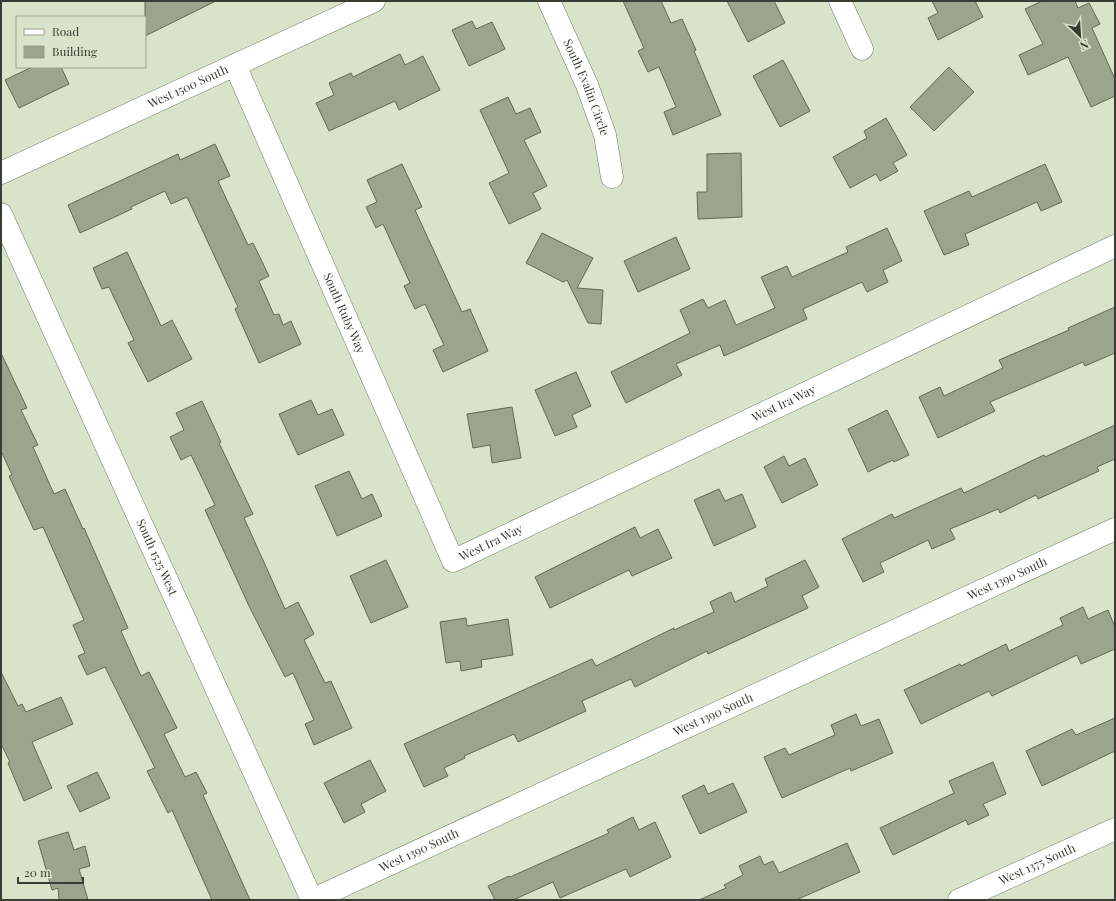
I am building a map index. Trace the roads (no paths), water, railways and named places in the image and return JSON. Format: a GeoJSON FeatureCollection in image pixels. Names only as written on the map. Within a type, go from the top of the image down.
{"type":"FeatureCollection","features":[{"type":"Feature","properties":{"kind":"street","name":"West 1500 South"},"geometry":{"type":"LineString","coordinates":[[1,173],[374,1]]}},
{"type":"Feature","properties":{"kind":"street","name":"South Evalin Circle"},"geometry":{"type":"LineString","coordinates":[[549,1],[587,85],[605,135],[612,177]]}},
{"type":"Feature","properties":{"kind":"street"},"geometry":{"type":"LineString","coordinates":[[840,1],[862,49]]}},
{"type":"Feature","properties":{"kind":"street","name":"South Ruby Way"},"geometry":{"type":"LineString","coordinates":[[235,65],[453,561]]}},
{"type":"Feature","properties":{"kind":"street","name":"South 1525 West"},"geometry":{"type":"LineString","coordinates":[[1,214],[312,900]]}},
{"type":"Feature","properties":{"kind":"street","name":"West Ira Way"},"geometry":{"type":"LineString","coordinates":[[453,561],[1115,246]]}},
{"type":"Feature","properties":{"kind":"street","name":"West 1390 South"},"geometry":{"type":"LineString","coordinates":[[312,900],[1115,529]]}},
{"type":"Feature","properties":{"kind":"street","name":"West 1375 South"},"geometry":{"type":"LineString","coordinates":[[959,900],[1115,829]]}}]}
